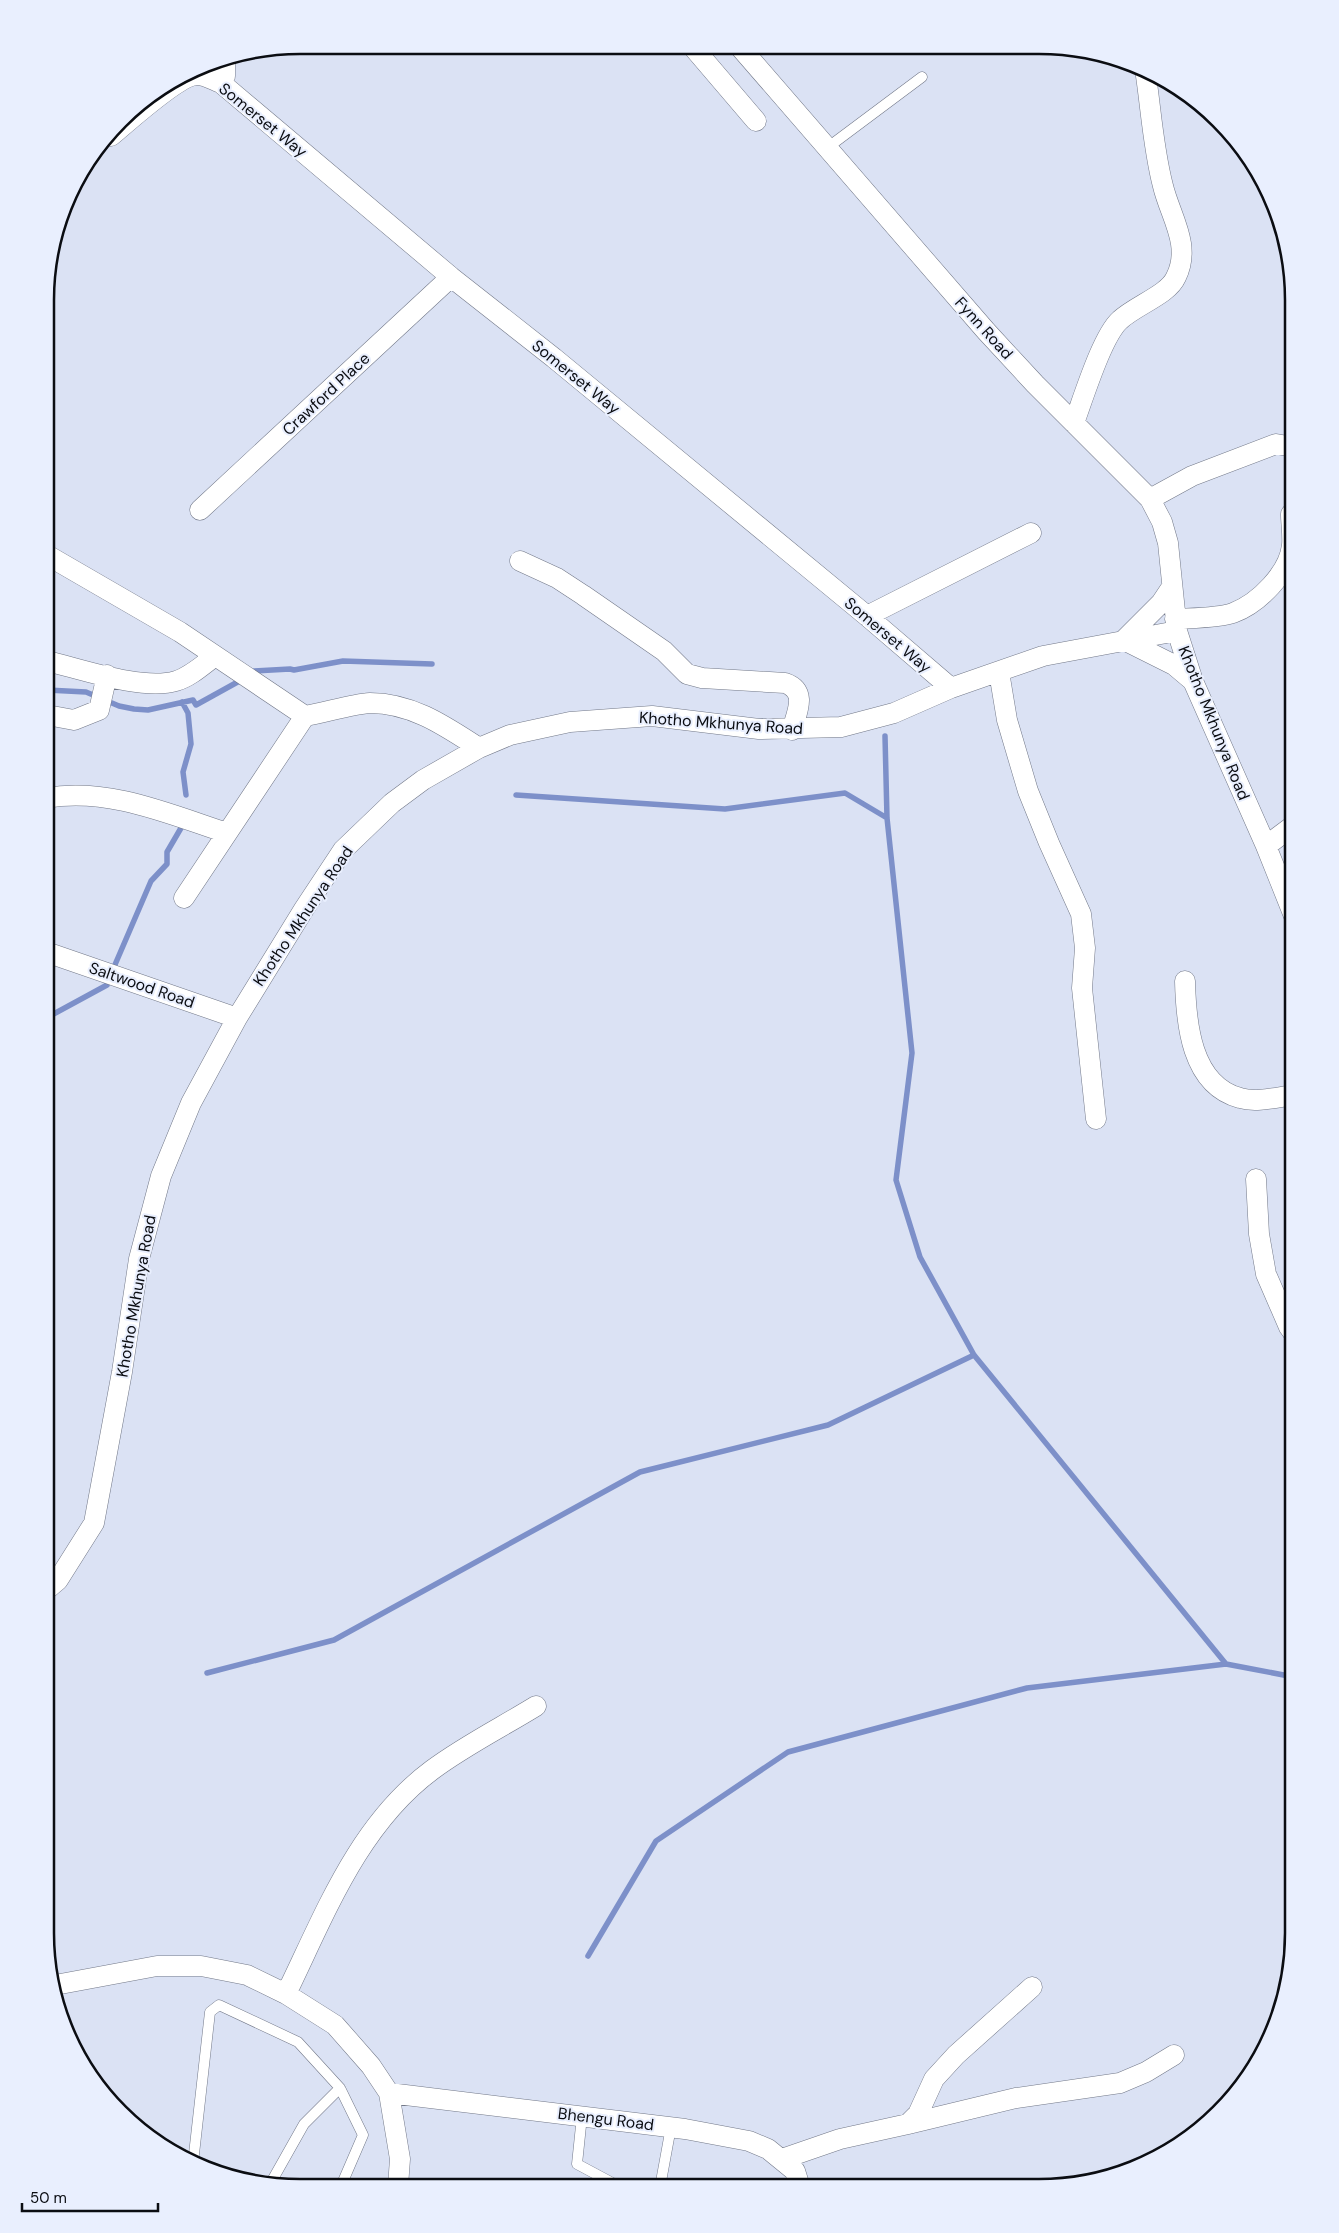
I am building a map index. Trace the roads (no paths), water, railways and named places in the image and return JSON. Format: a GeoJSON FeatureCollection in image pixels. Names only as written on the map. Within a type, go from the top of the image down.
{"type":"FeatureCollection","features":[{"type":"Feature","properties":{"kind":"street"},"geometry":{"type":"LineString","coordinates":[[699,54],[756,121]]}},
{"type":"Feature","properties":{"kind":"street","name":"Fynn Road"},"geometry":{"type":"LineString","coordinates":[[746,54],[986,331],[1150,499],[1162,522],[1168,543],[1176,625]]}},
{"type":"Feature","properties":{"kind":"street"},"geometry":{"type":"LineString","coordinates":[[221,83],[225,76],[225,66]]}},
{"type":"Feature","properties":{"kind":"street","name":"Somerset Way"},"geometry":{"type":"LineString","coordinates":[[198,76],[221,83],[451,277],[562,364],[867,616],[951,688]]}},
{"type":"Feature","properties":{"kind":"street"},"geometry":{"type":"LineString","coordinates":[[1074,423],[1094,368],[1118,321],[1140,304],[1170,288],[1177,276],[1182,259],[1179,228],[1163,186],[1146,78]]}},
{"type":"Feature","properties":{"kind":"street","name":"Somerset Way"},"geometry":{"type":"LineString","coordinates":[[146,108],[157,100]]}},
{"type":"Feature","properties":{"kind":"street","name":"Crawford Place"},"geometry":{"type":"LineString","coordinates":[[200,510],[451,277]]}},
{"type":"Feature","properties":{"kind":"street"},"geometry":{"type":"LineString","coordinates":[[1150,499],[1192,476],[1276,444],[1285,446]]}},
{"type":"Feature","properties":{"kind":"street"},"geometry":{"type":"LineString","coordinates":[[867,616],[1031,533]]}},
{"type":"Feature","properties":{"kind":"street"},"geometry":{"type":"LineString","coordinates":[[54,560],[180,632],[305,716]]}},
{"type":"Feature","properties":{"kind":"street"},"geometry":{"type":"LineString","coordinates":[[520,561],[557,578],[583,595],[664,651],[687,674],[702,678],[785,683],[794,686],[798,692],[799,702],[792,730]]}},
{"type":"Feature","properties":{"kind":"street"},"geometry":{"type":"LineString","coordinates":[[1176,625],[1233,613],[1257,599],[1269,588],[1285,564]]}},
{"type":"Feature","properties":{"kind":"street"},"geometry":{"type":"LineString","coordinates":[[1171,588],[1161,602],[1124,640],[1174,665],[1193,681]]}},
{"type":"Feature","properties":{"kind":"street","name":"Khotho Mkhunya Road"},"geometry":{"type":"LineString","coordinates":[[54,1583],[94,1523],[122,1372],[139,1259],[152,1203],[161,1176],[191,1103],[237,1018],[304,909],[343,850],[392,803],[423,780],[478,748],[510,735],[570,722],[652,716],[758,729],[792,730],[840,727],[894,714],[951,688],[1043,656],[1124,640],[1176,625],[1193,681],[1285,894]]}},
{"type":"Feature","properties":{"kind":"street"},"geometry":{"type":"LineString","coordinates":[[54,663],[106,682],[155,685],[177,681],[194,672],[215,656]]}},
{"type":"Feature","properties":{"kind":"street"},"geometry":{"type":"LineString","coordinates":[[999,672],[1007,720],[1028,791],[1081,914],[1085,948],[1082,988],[1096,1119]]}},
{"type":"Feature","properties":{"kind":"street"},"geometry":{"type":"LineString","coordinates":[[54,716],[74,720],[99,710],[106,682]]}},
{"type":"Feature","properties":{"kind":"street"},"geometry":{"type":"LineString","coordinates":[[184,898],[305,716],[368,703],[401,707],[435,720],[478,748]]}},
{"type":"Feature","properties":{"kind":"street"},"geometry":{"type":"LineString","coordinates":[[54,796],[110,797],[164,812],[227,833]]}},
{"type":"Feature","properties":{"kind":"street"},"geometry":{"type":"LineString","coordinates":[[1266,846],[1285,832]]}},
{"type":"Feature","properties":{"kind":"street","name":"Saltwood Road"},"geometry":{"type":"LineString","coordinates":[[54,955],[237,1018]]}},
{"type":"Feature","properties":{"kind":"street"},"geometry":{"type":"LineString","coordinates":[[1185,981],[1186,1010],[1191,1042],[1200,1062],[1212,1080],[1227,1093],[1242,1099],[1285,1096]]}},
{"type":"Feature","properties":{"kind":"street"},"geometry":{"type":"LineString","coordinates":[[1256,1179],[1259,1234],[1266,1274],[1285,1318]]}},
{"type":"Feature","properties":{"kind":"street"},"geometry":{"type":"LineString","coordinates":[[286,1994],[348,1866],[370,1833],[394,1804],[432,1770],[536,1706]]}},
{"type":"Feature","properties":{"kind":"street"},"geometry":{"type":"LineString","coordinates":[[59,1984],[156,1966],[202,1966],[247,1975],[286,1994],[335,2025],[370,2066],[389,2094],[400,2159],[399,2179]]}},
{"type":"Feature","properties":{"kind":"street"},"geometry":{"type":"LineString","coordinates":[[908,2124],[918,2114],[934,2079],[956,2055],[1032,1987]]}},
{"type":"Feature","properties":{"kind":"street"},"geometry":{"type":"LineString","coordinates":[[782,2159],[840,2140],[1016,2098],[1120,2083],[1146,2072],[1174,2055]]}},
{"type":"Feature","properties":{"kind":"street","name":"Bhengu Road"},"geometry":{"type":"LineString","coordinates":[[389,2094],[671,2127],[750,2141],[768,2148],[782,2159],[795,2171],[798,2179]]}},
{"type":"Feature","properties":{"kind":"lane"},"geometry":{"type":"LineString","coordinates":[[827,148],[922,77]]}},
{"type":"Feature","properties":{"kind":"lane"},"geometry":{"type":"LineString","coordinates":[[194,2155],[210,2012],[219,2005],[298,2042],[340,2088],[363,2135],[345,2179]]}},
{"type":"Feature","properties":{"kind":"lane"},"geometry":{"type":"LineString","coordinates":[[274,2178],[304,2124],[340,2088]]}},
{"type":"Feature","properties":{"kind":"lane"},"geometry":{"type":"LineString","coordinates":[[582,2116],[577,2164],[605,2179]]}},
{"type":"Feature","properties":{"kind":"lane"},"geometry":{"type":"LineString","coordinates":[[661,2179],[671,2127]]}},
{"type":"Feature","properties":{"kind":"waterway"},"geometry":{"type":"LineString","coordinates":[[250,674],[254,671],[294,670],[343,661],[432,664]]}},
{"type":"Feature","properties":{"kind":"waterway"},"geometry":{"type":"LineString","coordinates":[[54,690],[86,692],[119,706],[148,710],[193,700],[196,705],[243,679]]}},
{"type":"Feature","properties":{"kind":"waterway"},"geometry":{"type":"LineString","coordinates":[[182,702],[188,713],[191,744],[183,772],[186,795]]}},
{"type":"Feature","properties":{"kind":"waterway"},"geometry":{"type":"LineString","coordinates":[[885,736],[887,818],[912,1053],[896,1180],[920,1257],[974,1355],[1226,1664],[1285,1675]]}},
{"type":"Feature","properties":{"kind":"waterway"},"geometry":{"type":"LineString","coordinates":[[516,795],[725,809],[845,793],[887,818]]}},
{"type":"Feature","properties":{"kind":"waterway"},"geometry":{"type":"LineString","coordinates":[[114,967],[151,881],[167,864],[167,852],[181,828]]}},
{"type":"Feature","properties":{"kind":"waterway"},"geometry":{"type":"LineString","coordinates":[[54,1014],[107,985]]}},
{"type":"Feature","properties":{"kind":"waterway"},"geometry":{"type":"LineString","coordinates":[[207,1673],[334,1640],[640,1472],[828,1425],[974,1355]]}},
{"type":"Feature","properties":{"kind":"waterway"},"geometry":{"type":"LineString","coordinates":[[588,1956],[656,1841],[788,1752],[1027,1688],[1226,1664]]}}]}
